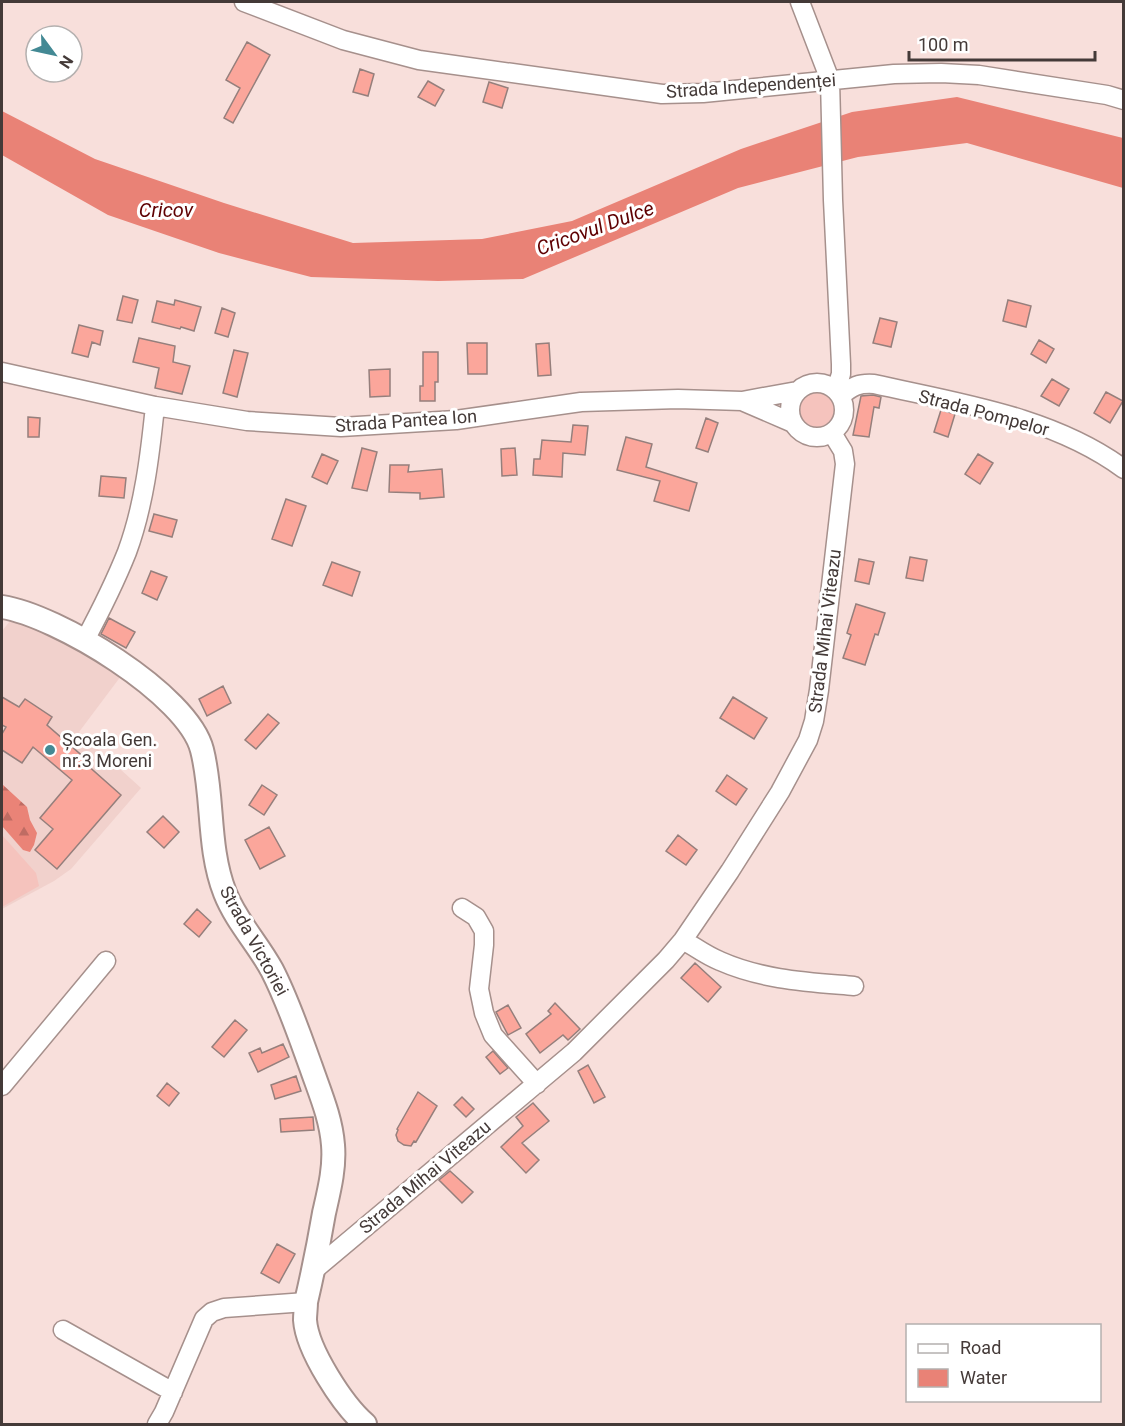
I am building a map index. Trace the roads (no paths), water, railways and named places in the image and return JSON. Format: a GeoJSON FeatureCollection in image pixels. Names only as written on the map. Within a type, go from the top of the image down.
{"type":"FeatureCollection","features":[{"type":"Feature","properties":{"kind":"main road","name":"Strada Victoriei"},"geometry":{"type":"LineString","coordinates":[[2,607],[30,614],[85,640],[135,674],[172,703],[193,729],[202,749],[213,853],[218,873],[226,896],[272,970],[289,1006],[329,1119],[333,1147],[332,1174],[306,1302],[305,1320],[309,1338],[319,1361],[348,1406],[364,1425]]}},
{"type":"Feature","properties":{"kind":"street","name":"Strada Independenței"},"geometry":{"type":"LineString","coordinates":[[244,2],[312,29],[377,51],[419,60],[662,94],[703,93],[894,74],[979,75],[1107,94],[1124,99]]}},
{"type":"Feature","properties":{"kind":"street"},"geometry":{"type":"LineString","coordinates":[[801,2],[830,80],[832,181],[841,364],[839,393],[845,412],[843,420],[832,433],[814,437],[798,430],[793,423],[790,406],[797,390],[804,385],[821,382],[839,393]]}},
{"type":"Feature","properties":{"kind":"street","name":"Strada Pantea Ion"},"geometry":{"type":"LineString","coordinates":[[2,372],[155,406],[247,421],[341,427],[456,420],[581,402],[628,399],[742,401],[797,390]]}},
{"type":"Feature","properties":{"kind":"street","name":"Strada Pompelor"},"geometry":{"type":"LineString","coordinates":[[839,393],[860,384],[874,384],[1017,418],[1098,451],[1124,469]]}},
{"type":"Feature","properties":{"kind":"street","name":"Strada Pantea Ion"},"geometry":{"type":"LineString","coordinates":[[742,401],[793,423]]}},
{"type":"Feature","properties":{"kind":"street"},"geometry":{"type":"LineString","coordinates":[[85,640],[127,552],[137,519],[145,481],[155,406]]}},
{"type":"Feature","properties":{"kind":"street","name":"Strada Mihai Viteazu"},"geometry":{"type":"LineString","coordinates":[[313,1271],[574,1052],[666,960],[683,940],[780,792],[808,740],[814,722],[844,471],[843,451],[832,433]]}},
{"type":"Feature","properties":{"kind":"street"},"geometry":{"type":"LineString","coordinates":[[462,908],[476,917],[484,931],[480,989],[483,1013],[493,1035],[537,1084]]}},
{"type":"Feature","properties":{"kind":"street"},"geometry":{"type":"LineString","coordinates":[[683,940],[717,960],[758,974],[793,981],[854,986]]}},
{"type":"Feature","properties":{"kind":"street"},"geometry":{"type":"LineString","coordinates":[[2,1086],[106,961]]}},
{"type":"Feature","properties":{"kind":"street"},"geometry":{"type":"LineString","coordinates":[[157,1425],[173,1392],[197,1330],[212,1312],[224,1308],[306,1302]]}},
{"type":"Feature","properties":{"kind":"street"},"geometry":{"type":"LineString","coordinates":[[63,1330],[173,1392]]}},
{"type":"Feature","properties":{"kind":"water","name":"Cricov"},"geometry":{"type":"Polygon","coordinates":[[[957,97],[1123,138],[1123,188],[967,143],[858,157],[738,188],[523,279],[438,281],[311,277],[219,253],[108,215],[2,155],[2,111],[95,159],[224,203],[353,243],[482,239],[572,221],[741,149],[852,112],[957,97]]]}},
{"type":"Feature","properties":{"kind":"place","name":"Școala Gen. nr.3 Moreni"},"geometry":{"type":"Point","coordinates":[50,750]}},
{"type":"Feature","properties":{"kind":"water label","name":"Cricovul Dulce"},"geometry":{"type":"Point","coordinates":[595,228]}}]}
